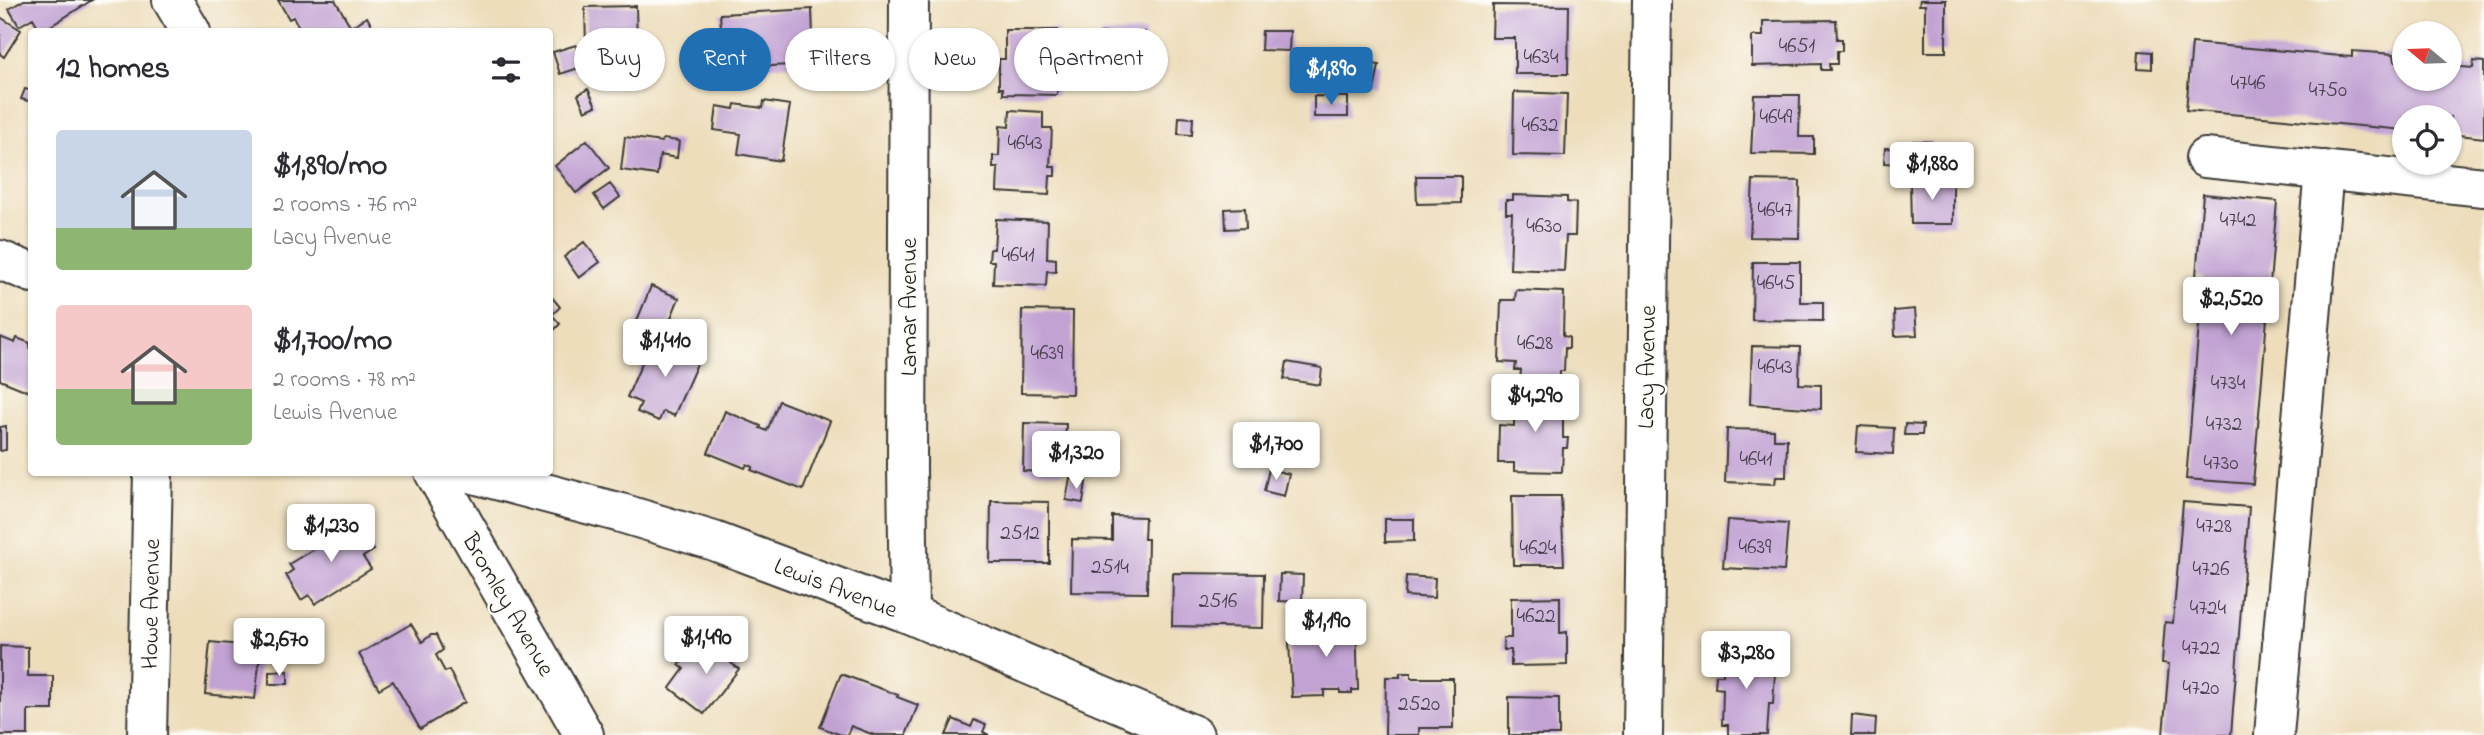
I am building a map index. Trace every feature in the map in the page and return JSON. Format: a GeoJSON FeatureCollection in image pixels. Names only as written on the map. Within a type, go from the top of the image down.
{"type":"FeatureCollection","features":[{"type":"Feature","properties":{"kind":"street"},"geometry":{"type":"LineString","coordinates":[[172,0],[189,28]]}},
{"type":"Feature","properties":{"kind":"street","name":"Lamar Avenue"},"geometry":{"type":"LineString","coordinates":[[909,0],[909,614]]}},
{"type":"Feature","properties":{"kind":"street","name":"Lacy Avenue"},"geometry":{"type":"LineString","coordinates":[[1643,735],[1652,0]]}},
{"type":"Feature","properties":{"kind":"street"},"geometry":{"type":"LineString","coordinates":[[2205,158],[2484,187]]}},
{"type":"Feature","properties":{"kind":"street"},"geometry":{"type":"LineString","coordinates":[[2274,735],[2324,170]]}},
{"type":"Feature","properties":{"kind":"street"},"geometry":{"type":"LineString","coordinates":[[0,260],[28,271]]}},
{"type":"Feature","properties":{"kind":"street","name":"Howe Avenue"},"geometry":{"type":"LineString","coordinates":[[147,735],[153,476]]}},
{"type":"Feature","properties":{"kind":"street","name":"Bromley Avenue"},"geometry":{"type":"LineString","coordinates":[[436,476],[584,735]]}},
{"type":"Feature","properties":{"kind":"street","name":"Lewis Avenue"},"geometry":{"type":"LineString","coordinates":[[481,476],[714,541],[909,614],[1194,735]]}},
{"type":"Feature","properties":{"kind":"building"},"geometry":{"type":"Polygon","coordinates":[[[24,0],[92,0],[47,28],[39,28],[33,18],[19,26],[9,9],[24,0]]]}},
{"type":"Feature","properties":{"kind":"building"},"geometry":{"type":"Polygon","coordinates":[[[278,0],[335,0],[351,27],[367,17],[373,28],[300,28],[293,17],[289,19],[278,0]]]}},
{"type":"Feature","properties":{"kind":"building"},"geometry":{"type":"Polygon","coordinates":[[[1920,0],[1946,0],[1946,52],[1925,52],[1925,5],[1919,5],[1920,0]]]}},
{"type":"Feature","properties":{"kind":"building"},"geometry":{"type":"Polygon","coordinates":[[[1493,5],[1569,6],[1568,74],[1515,74],[1515,38],[1492,38],[1493,5]]]}},
{"type":"Feature","properties":{"kind":"building"},"geometry":{"type":"Polygon","coordinates":[[[636,6],[637,28],[586,28],[585,7],[636,6]]]}},
{"type":"Feature","properties":{"kind":"building"},"geometry":{"type":"Polygon","coordinates":[[[812,9],[813,28],[785,28],[785,65],[771,66],[771,28],[721,28],[720,14],[812,9]]]}},
{"type":"Feature","properties":{"kind":"building"},"geometry":{"type":"Polygon","coordinates":[[[0,17],[21,30],[4,57],[0,54],[0,17]]]}},
{"type":"Feature","properties":{"kind":"building"},"geometry":{"type":"Polygon","coordinates":[[[1836,20],[1837,39],[1842,39],[1842,51],[1837,51],[1837,64],[1829,64],[1830,70],[1821,70],[1821,64],[1752,66],[1752,36],[1763,36],[1763,21],[1836,20]]]}},
{"type":"Feature","properties":{"kind":"building"},"geometry":{"type":"Polygon","coordinates":[[[1005,30],[1014,30],[1014,91],[1057,91],[1057,95],[1003,94],[1003,88],[1000,88],[1000,59],[1005,59],[1005,30]]]}},
{"type":"Feature","properties":{"kind":"building"},"geometry":{"type":"Polygon","coordinates":[[[1262,31],[1290,31],[1289,51],[1261,50],[1262,31]]]}},
{"type":"Feature","properties":{"kind":"building"},"geometry":{"type":"Polygon","coordinates":[[[2192,43],[2352,57],[2352,51],[2392,54],[2392,91],[2462,91],[2462,67],[2473,68],[2474,61],[2484,62],[2484,138],[2462,135],[2462,105],[2392,105],[2392,129],[2186,110],[2192,43]]]}},
{"type":"Feature","properties":{"kind":"building"},"geometry":{"type":"Polygon","coordinates":[[[574,46],[574,70],[560,74],[553,52],[574,46]]]}},
{"type":"Feature","properties":{"kind":"building"},"geometry":{"type":"Polygon","coordinates":[[[2139,51],[2152,52],[2152,69],[2138,68],[2139,51]]]}},
{"type":"Feature","properties":{"kind":"building"},"geometry":{"type":"Polygon","coordinates":[[[1349,59],[1379,65],[1375,86],[1345,80],[1349,59]]]}},
{"type":"Feature","properties":{"kind":"building"},"geometry":{"type":"Polygon","coordinates":[[[25,89],[28,90],[28,101],[21,99],[25,89]]]}},
{"type":"Feature","properties":{"kind":"building"},"geometry":{"type":"Polygon","coordinates":[[[589,91],[596,106],[585,111],[578,95],[589,91]]]}},
{"type":"Feature","properties":{"kind":"building"},"geometry":{"type":"Polygon","coordinates":[[[1514,92],[1567,94],[1565,156],[1513,155],[1514,92]]]}},
{"type":"Feature","properties":{"kind":"building"},"geometry":{"type":"Polygon","coordinates":[[[1754,95],[1800,95],[1799,137],[1814,137],[1814,154],[1751,153],[1754,95]]]}},
{"type":"Feature","properties":{"kind":"building"},"geometry":{"type":"Polygon","coordinates":[[[1314,96],[1348,97],[1348,117],[1314,117],[1314,96]]]}},
{"type":"Feature","properties":{"kind":"building"},"geometry":{"type":"Polygon","coordinates":[[[764,101],[790,105],[781,161],[738,154],[741,134],[714,130],[717,106],[734,109],[735,104],[763,108],[764,101]]]}},
{"type":"Feature","properties":{"kind":"building"},"geometry":{"type":"Polygon","coordinates":[[[1010,110],[1043,112],[1043,128],[1052,128],[1050,167],[1055,167],[1055,176],[1050,176],[1049,195],[997,192],[998,168],[993,168],[993,156],[999,156],[1000,126],[1009,127],[1010,110]]]}},
{"type":"Feature","properties":{"kind":"building"},"geometry":{"type":"Polygon","coordinates":[[[1179,117],[1193,118],[1192,135],[1178,134],[1179,117]]]}},
{"type":"Feature","properties":{"kind":"building"},"geometry":{"type":"Polygon","coordinates":[[[625,137],[662,142],[663,139],[679,141],[677,158],[660,155],[657,175],[621,170],[625,137]]]}},
{"type":"Feature","properties":{"kind":"building"},"geometry":{"type":"Polygon","coordinates":[[[587,140],[609,168],[576,193],[555,166],[587,140]]]}},
{"type":"Feature","properties":{"kind":"building"},"geometry":{"type":"Polygon","coordinates":[[[1914,141],[1932,142],[1932,166],[1914,166],[1914,141]]]}},
{"type":"Feature","properties":{"kind":"building"},"geometry":{"type":"Polygon","coordinates":[[[1885,148],[1903,149],[1902,164],[1884,163],[1885,148]]]}},
{"type":"Feature","properties":{"kind":"building"},"geometry":{"type":"Polygon","coordinates":[[[1416,176],[1461,176],[1461,203],[1417,204],[1416,176]]]}},
{"type":"Feature","properties":{"kind":"building"},"geometry":{"type":"Polygon","coordinates":[[[1753,180],[1800,181],[1799,238],[1750,237],[1753,180]]]}},
{"type":"Feature","properties":{"kind":"building"},"geometry":{"type":"Polygon","coordinates":[[[1910,181],[1953,181],[1953,224],[1911,224],[1910,181]]]}},
{"type":"Feature","properties":{"kind":"building"},"geometry":{"type":"Polygon","coordinates":[[[610,184],[620,197],[604,209],[594,195],[610,184]]]}},
{"type":"Feature","properties":{"kind":"building"},"geometry":{"type":"Polygon","coordinates":[[[2203,194],[2277,201],[2253,484],[2186,479],[2203,277],[2196,276],[2203,194]]]}},
{"type":"Feature","properties":{"kind":"building"},"geometry":{"type":"Polygon","coordinates":[[[1513,195],[1567,197],[1567,202],[1576,203],[1575,236],[1566,236],[1564,271],[1510,269],[1512,213],[1506,213],[1506,200],[1513,200],[1513,195]]]}},
{"type":"Feature","properties":{"kind":"building"},"geometry":{"type":"Polygon","coordinates":[[[1245,208],[1246,228],[1226,229],[1225,209],[1245,208]]]}},
{"type":"Feature","properties":{"kind":"building"},"geometry":{"type":"Polygon","coordinates":[[[996,219],[1048,221],[1047,258],[1056,259],[1056,272],[1047,271],[1046,286],[993,284],[994,261],[989,261],[990,249],[994,249],[996,219]]]}},
{"type":"Feature","properties":{"kind":"building"},"geometry":{"type":"Polygon","coordinates":[[[584,242],[600,262],[579,278],[564,257],[584,242]]]}},
{"type":"Feature","properties":{"kind":"building"},"geometry":{"type":"Polygon","coordinates":[[[1753,262],[1800,262],[1800,302],[1823,302],[1823,321],[1752,320],[1753,262]]]}},
{"type":"Feature","properties":{"kind":"building"},"geometry":{"type":"Polygon","coordinates":[[[651,286],[679,298],[664,335],[636,323],[651,286]]]}},
{"type":"Feature","properties":{"kind":"building"},"geometry":{"type":"Polygon","coordinates":[[[1516,290],[1564,292],[1563,336],[1569,337],[1569,348],[1565,348],[1564,371],[1560,371],[1560,383],[1520,382],[1521,370],[1515,370],[1516,363],[1499,362],[1501,300],[1515,300],[1516,290]]]}},
{"type":"Feature","properties":{"kind":"building"},"geometry":{"type":"Polygon","coordinates":[[[553,299],[560,307],[553,314],[553,299]]]}},
{"type":"Feature","properties":{"kind":"building"},"geometry":{"type":"Polygon","coordinates":[[[1915,309],[1917,335],[1895,336],[1894,311],[1915,309]]]}},
{"type":"Feature","properties":{"kind":"building"},"geometry":{"type":"Polygon","coordinates":[[[1022,310],[1073,311],[1072,394],[1021,393],[1022,310]]]}},
{"type":"Feature","properties":{"kind":"building"},"geometry":{"type":"Polygon","coordinates":[[[553,316],[560,324],[553,331],[553,316]]]}},
{"type":"Feature","properties":{"kind":"building"},"geometry":{"type":"Polygon","coordinates":[[[0,337],[15,343],[17,338],[28,342],[28,391],[0,380],[0,337]]]}},
{"type":"Feature","properties":{"kind":"building"},"geometry":{"type":"Polygon","coordinates":[[[679,337],[704,348],[674,416],[663,411],[659,421],[637,412],[641,403],[627,397],[648,349],[670,359],[679,337]]]}},
{"type":"Feature","properties":{"kind":"building"},"geometry":{"type":"Polygon","coordinates":[[[1752,346],[1800,347],[1799,384],[1821,385],[1821,409],[1750,404],[1752,346]]]}},
{"type":"Feature","properties":{"kind":"building"},"geometry":{"type":"Polygon","coordinates":[[[1287,362],[1322,368],[1320,385],[1284,379],[1287,362]]]}},
{"type":"Feature","properties":{"kind":"building"},"geometry":{"type":"Polygon","coordinates":[[[1515,393],[1563,393],[1563,438],[1568,438],[1567,448],[1563,448],[1562,472],[1514,471],[1514,463],[1498,463],[1499,425],[1514,426],[1515,393]]]}},
{"type":"Feature","properties":{"kind":"building"},"geometry":{"type":"Polygon","coordinates":[[[779,401],[830,421],[803,490],[751,470],[753,467],[747,464],[745,468],[708,453],[725,411],[767,431],[779,401]]]}},
{"type":"Feature","properties":{"kind":"building"},"geometry":{"type":"Polygon","coordinates":[[[1024,423],[1066,424],[1064,473],[1023,471],[1024,423]]]}},
{"type":"Feature","properties":{"kind":"building"},"geometry":{"type":"Polygon","coordinates":[[[1905,424],[1923,425],[1922,435],[1904,435],[1905,424]]]}},
{"type":"Feature","properties":{"kind":"building"},"geometry":{"type":"Polygon","coordinates":[[[6,426],[6,450],[0,451],[0,427],[6,426]]]}},
{"type":"Feature","properties":{"kind":"building"},"geometry":{"type":"Polygon","coordinates":[[[1858,426],[1894,428],[1893,454],[1856,452],[1858,426]]]}},
{"type":"Feature","properties":{"kind":"building"},"geometry":{"type":"Polygon","coordinates":[[[1727,429],[1774,430],[1774,439],[1787,439],[1786,477],[1776,477],[1775,484],[1725,482],[1727,429]]]}},
{"type":"Feature","properties":{"kind":"building"},"geometry":{"type":"Polygon","coordinates":[[[1269,469],[1289,474],[1284,496],[1264,491],[1269,469]]]}},
{"type":"Feature","properties":{"kind":"building"},"geometry":{"type":"Polygon","coordinates":[[[1070,478],[1086,482],[1083,503],[1066,500],[1070,478]]]}},
{"type":"Feature","properties":{"kind":"building"},"geometry":{"type":"Polygon","coordinates":[[[1512,496],[1561,496],[1564,565],[1513,565],[1512,496]]]}},
{"type":"Feature","properties":{"kind":"building"},"geometry":{"type":"Polygon","coordinates":[[[991,501],[1049,502],[1049,563],[990,563],[991,501]]]}},
{"type":"Feature","properties":{"kind":"building"},"geometry":{"type":"Polygon","coordinates":[[[2183,502],[2249,507],[2231,735],[2163,735],[2169,664],[2162,663],[2165,622],[2173,623],[2183,502]]]}},
{"type":"Feature","properties":{"kind":"building"},"geometry":{"type":"Polygon","coordinates":[[[1112,516],[1145,517],[1144,539],[1148,539],[1147,593],[1071,592],[1072,539],[1112,540],[1112,516]]]}},
{"type":"Feature","properties":{"kind":"building"},"geometry":{"type":"Polygon","coordinates":[[[1385,519],[1414,519],[1414,541],[1385,542],[1385,519]]]}},
{"type":"Feature","properties":{"kind":"building"},"geometry":{"type":"Polygon","coordinates":[[[1727,520],[1788,524],[1784,571],[1723,568],[1727,520]]]}},
{"type":"Feature","properties":{"kind":"building"},"geometry":{"type":"Polygon","coordinates":[[[342,522],[350,535],[360,529],[374,550],[363,557],[371,569],[315,604],[309,595],[301,600],[286,575],[293,570],[289,564],[317,547],[318,537],[342,522]]]}},
{"type":"Feature","properties":{"kind":"building"},"geometry":{"type":"Polygon","coordinates":[[[1173,573],[1264,574],[1263,628],[1172,626],[1173,573]]]}},
{"type":"Feature","properties":{"kind":"building"},"geometry":{"type":"Polygon","coordinates":[[[1280,574],[1303,575],[1302,602],[1279,601],[1280,574]]]}},
{"type":"Feature","properties":{"kind":"building"},"geometry":{"type":"Polygon","coordinates":[[[1406,576],[1435,578],[1434,598],[1405,596],[1406,576]]]}},
{"type":"Feature","properties":{"kind":"building"},"geometry":{"type":"Polygon","coordinates":[[[1560,597],[1560,633],[1567,632],[1567,665],[1511,666],[1511,650],[1504,650],[1503,638],[1511,638],[1511,598],[1560,597]]]}},
{"type":"Feature","properties":{"kind":"building"},"geometry":{"type":"Polygon","coordinates":[[[1356,617],[1358,690],[1340,693],[1340,690],[1324,690],[1324,696],[1292,697],[1289,642],[1306,642],[1306,635],[1313,634],[1313,618],[1356,617]]]}},
{"type":"Feature","properties":{"kind":"building"},"geometry":{"type":"Polygon","coordinates":[[[411,624],[422,642],[431,635],[436,635],[443,650],[436,655],[445,672],[449,670],[465,702],[420,729],[393,681],[379,689],[359,654],[411,624]]]}},
{"type":"Feature","properties":{"kind":"building"},"geometry":{"type":"Polygon","coordinates":[[[291,625],[301,642],[274,659],[263,642],[291,625]]]}},
{"type":"Feature","properties":{"kind":"building"},"geometry":{"type":"Polygon","coordinates":[[[721,640],[738,653],[731,663],[739,669],[704,714],[670,688],[684,669],[679,665],[688,655],[694,660],[706,645],[713,650],[721,640]]]}},
{"type":"Feature","properties":{"kind":"building"},"geometry":{"type":"Polygon","coordinates":[[[210,642],[261,647],[255,699],[205,694],[210,642]]]}},
{"type":"Feature","properties":{"kind":"building"},"geometry":{"type":"Polygon","coordinates":[[[0,646],[28,647],[28,676],[53,676],[53,710],[28,710],[28,735],[0,735],[0,646]]]}},
{"type":"Feature","properties":{"kind":"building"},"geometry":{"type":"Polygon","coordinates":[[[1724,647],[1768,649],[1767,672],[1775,672],[1767,735],[1728,735],[1728,725],[1722,725],[1723,689],[1715,688],[1716,675],[1723,675],[1724,647]]]}},
{"type":"Feature","properties":{"kind":"building"},"geometry":{"type":"Polygon","coordinates":[[[288,671],[288,684],[269,684],[269,672],[288,671]]]}},
{"type":"Feature","properties":{"kind":"building"},"geometry":{"type":"Polygon","coordinates":[[[1400,673],[1411,673],[1411,678],[1453,678],[1453,728],[1419,728],[1419,735],[1385,735],[1386,677],[1400,677],[1400,673]]]}},
{"type":"Feature","properties":{"kind":"building"},"geometry":{"type":"Polygon","coordinates":[[[841,674],[918,705],[906,735],[874,735],[851,726],[847,735],[841,735],[820,727],[841,674]]]}},
{"type":"Feature","properties":{"kind":"building"},"geometry":{"type":"Polygon","coordinates":[[[1509,697],[1559,698],[1559,735],[1509,735],[1509,697]]]}},
{"type":"Feature","properties":{"kind":"building"},"geometry":{"type":"Polygon","coordinates":[[[1852,715],[1876,718],[1875,735],[1851,735],[1852,715]]]}},
{"type":"Feature","properties":{"kind":"building"},"geometry":{"type":"Polygon","coordinates":[[[953,719],[971,727],[974,720],[986,725],[983,732],[989,735],[946,735],[953,719]]]}}]}
